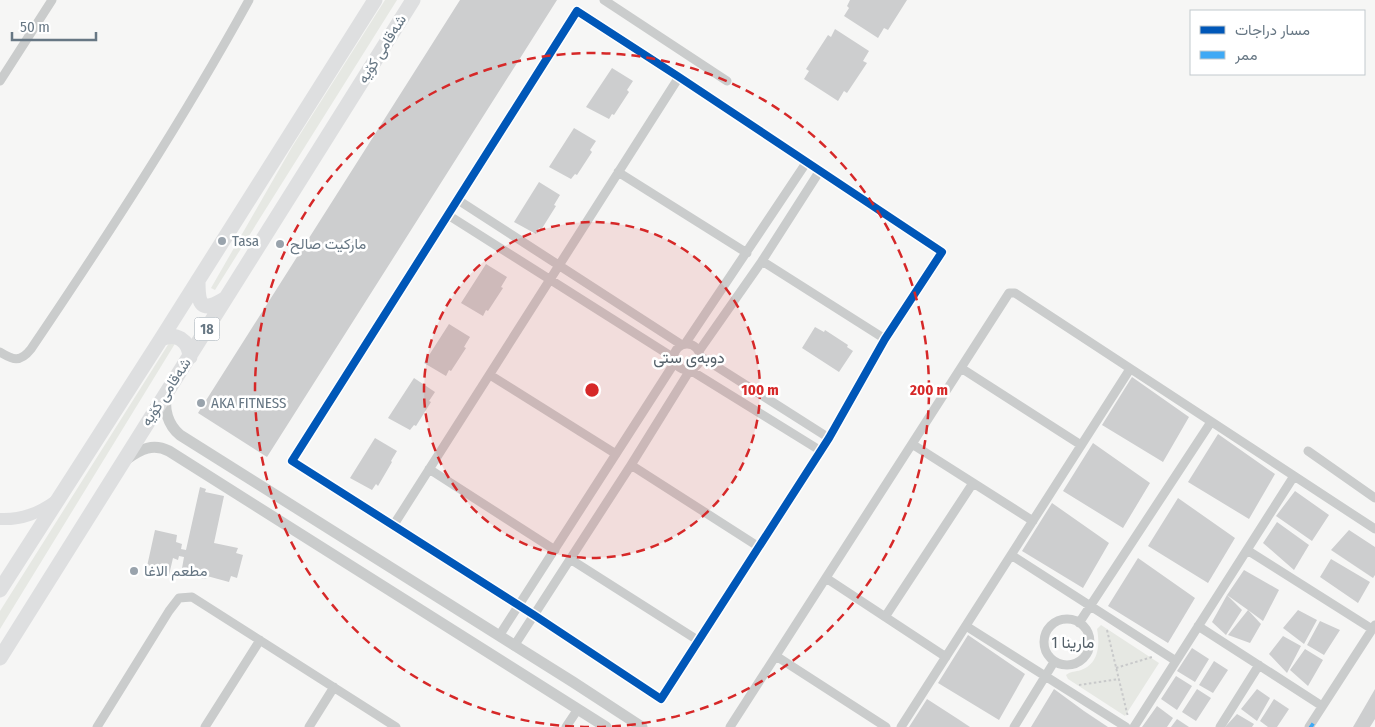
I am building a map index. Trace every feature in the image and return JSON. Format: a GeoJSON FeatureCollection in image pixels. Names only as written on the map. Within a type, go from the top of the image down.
{"type":"FeatureCollection","features":[{"type":"Feature","properties":{"kind":"highway","name":"18"},"geometry":{"type":"LineString","coordinates":[[0,590],[161,339],[374,0]]}},
{"type":"Feature","properties":{"kind":"highway","name":"شەقامی کۆیە"},"geometry":{"type":"LineString","coordinates":[[0,658],[413,0]]}},
{"type":"Feature","properties":{"kind":"highway"},"geometry":{"type":"LineString","coordinates":[[198,278],[198,298],[201,303],[206,306],[212,306],[226,298]]}},
{"type":"Feature","properties":{"kind":"highway"},"geometry":{"type":"LineString","coordinates":[[161,339],[167,336],[181,338],[186,343],[190,357]]}},
{"type":"Feature","properties":{"kind":"main road"},"geometry":{"type":"LineString","coordinates":[[0,519],[28,516],[44,509],[59,498]]}},
{"type":"Feature","properties":{"kind":"street"},"geometry":{"type":"LineString","coordinates":[[0,81],[52,0]]}},
{"type":"Feature","properties":{"kind":"street"},"geometry":{"type":"LineString","coordinates":[[0,352],[10,358],[18,359],[26,356],[32,349],[130,200],[250,0]]}},
{"type":"Feature","properties":{"kind":"street"},"geometry":{"type":"LineString","coordinates":[[604,0],[727,81]]}},
{"type":"Feature","properties":{"kind":"street"},"geometry":{"type":"LineString","coordinates":[[577,12],[679,77],[806,163],[942,252],[886,339],[821,451],[661,699],[292,461],[577,12]]}},
{"type":"Feature","properties":{"kind":"street"},"geometry":{"type":"LineString","coordinates":[[394,526],[679,77]]}},
{"type":"Feature","properties":{"kind":"street"},"geometry":{"type":"LineString","coordinates":[[499,636],[616,454],[674,360],[676,350],[684,344],[806,163]]}},
{"type":"Feature","properties":{"kind":"street"},"geometry":{"type":"LineString","coordinates":[[618,172],[747,253]]}},
{"type":"Feature","properties":{"kind":"street"},"geometry":{"type":"LineString","coordinates":[[514,646],[690,370],[696,366],[699,354],[819,172]]}},
{"type":"Feature","properties":{"kind":"street"},"geometry":{"type":"LineString","coordinates":[[458,200],[684,344],[694,346],[699,354],[829,438]]}},
{"type":"Feature","properties":{"kind":"street"},"geometry":{"type":"LineString","coordinates":[[448,216],[550,279],[674,360],[682,370],[690,370],[821,451]]}},
{"type":"Feature","properties":{"kind":"street"},"geometry":{"type":"LineString","coordinates":[[762,260],[886,339]]}},
{"type":"Feature","properties":{"kind":"street"},"geometry":{"type":"LineString","coordinates":[[730,727],[1008,294],[1013,292],[1375,529]]}},
{"type":"Feature","properties":{"kind":"street"},"geometry":{"type":"LineString","coordinates":[[961,368],[1081,445]]}},
{"type":"Feature","properties":{"kind":"street"},"geometry":{"type":"LineString","coordinates":[[901,727],[1130,369]]}},
{"type":"Feature","properties":{"kind":"street"},"geometry":{"type":"LineString","coordinates":[[490,375],[616,454]]}},
{"type":"Feature","properties":{"kind":"street"},"geometry":{"type":"LineString","coordinates":[[169,387],[166,397],[166,412],[169,422],[176,432],[642,727]]}},
{"type":"Feature","properties":{"kind":"street"},"geometry":{"type":"LineString","coordinates":[[1079,623],[1211,422]]}},
{"type":"Feature","properties":{"kind":"street"},"geometry":{"type":"LineString","coordinates":[[165,449],[176,432]]}},
{"type":"Feature","properties":{"kind":"street"},"geometry":{"type":"LineString","coordinates":[[912,444],[1033,521]]}},
{"type":"Feature","properties":{"kind":"street"},"geometry":{"type":"LineString","coordinates":[[119,468],[139,451],[148,447],[154,446],[165,449],[606,727]]}},
{"type":"Feature","properties":{"kind":"street"},"geometry":{"type":"LineString","coordinates":[[1308,451],[1375,498]]}},
{"type":"Feature","properties":{"kind":"street"},"geometry":{"type":"LineString","coordinates":[[631,465],[759,547]]}},
{"type":"Feature","properties":{"kind":"street"},"geometry":{"type":"LineString","coordinates":[[430,470],[555,550]]}},
{"type":"Feature","properties":{"kind":"street"},"geometry":{"type":"LineString","coordinates":[[1134,727],[1294,476]]}},
{"type":"Feature","properties":{"kind":"street"},"geometry":{"type":"LineString","coordinates":[[885,617],[973,483]]}},
{"type":"Feature","properties":{"kind":"street"},"geometry":{"type":"LineString","coordinates":[[575,520],[590,529]]}},
{"type":"Feature","properties":{"kind":"street"},"geometry":{"type":"LineString","coordinates":[[1247,550],[1374,627],[1311,726]]}},
{"type":"Feature","properties":{"kind":"street"},"geometry":{"type":"LineString","coordinates":[[1011,555],[1176,661]]}},
{"type":"Feature","properties":{"kind":"street"},"geometry":{"type":"LineString","coordinates":[[570,559],[699,641]]}},
{"type":"Feature","properties":{"kind":"street"},"geometry":{"type":"LineString","coordinates":[[826,578],[946,657]]}},
{"type":"Feature","properties":{"kind":"street"},"geometry":{"type":"LineString","coordinates":[[97,727],[169,610],[179,598],[192,597],[396,727]]}},
{"type":"Feature","properties":{"kind":"street"},"geometry":{"type":"LineString","coordinates":[[1066,619],[1079,623],[1086,629],[1089,636],[1088,652],[1083,658],[1069,665],[1061,665],[1054,662],[1045,651],[1044,636],[1047,629],[1059,620],[1066,619]]}},
{"type":"Feature","properties":{"kind":"street"},"geometry":{"type":"LineString","coordinates":[[966,626],[1126,727]]}},
{"type":"Feature","properties":{"kind":"street"},"geometry":{"type":"LineString","coordinates":[[1198,626],[1322,706]]}},
{"type":"Feature","properties":{"kind":"street"},"geometry":{"type":"LineString","coordinates":[[205,727],[260,640]]}},
{"type":"Feature","properties":{"kind":"street"},"geometry":{"type":"LineString","coordinates":[[776,656],[886,727]]}},
{"type":"Feature","properties":{"kind":"street"},"geometry":{"type":"LineString","coordinates":[[1014,727],[1054,662]]}},
{"type":"Feature","properties":{"kind":"street"},"geometry":{"type":"LineString","coordinates":[[1220,727],[1259,665]]}},
{"type":"Feature","properties":{"kind":"street"},"geometry":{"type":"LineString","coordinates":[[563,700],[573,682]]}},
{"type":"Feature","properties":{"kind":"street"},"geometry":{"type":"LineString","coordinates":[[309,727],[334,687]]}},
{"type":"Feature","properties":{"kind":"street"},"geometry":{"type":"LineString","coordinates":[[566,727],[578,709]]}},
{"type":"Feature","properties":{"kind":"path"},"geometry":{"type":"LineString","coordinates":[[1103,614],[1128,718]]}},
{"type":"Feature","properties":{"kind":"path"},"geometry":{"type":"LineString","coordinates":[[1116,668],[1164,653]]}},
{"type":"Feature","properties":{"kind":"path"},"geometry":{"type":"LineString","coordinates":[[1064,688],[1119,679]]}},
{"type":"Feature","properties":{"kind":"shaded area"},"geometry":{"type":"Polygon","coordinates":[[[385,0],[397,0],[215,290],[211,288],[292,147],[385,0]]]}},
{"type":"Feature","properties":{"kind":"shaded area"},"geometry":{"type":"Polygon","coordinates":[[[171,340],[176,342],[0,629],[0,611],[171,340]]]}},
{"type":"Feature","properties":{"kind":"shaded area"},"geometry":{"type":"Polygon","coordinates":[[[1101,625],[1159,663],[1125,716],[1068,679],[1066,675],[1081,670],[1092,663],[1098,647],[1097,629],[1101,625]]]}},
{"type":"Feature","properties":{"kind":"building"},"geometry":{"type":"Polygon","coordinates":[[[460,0],[557,0],[267,457],[198,413],[460,0]]]}},
{"type":"Feature","properties":{"kind":"building"},"geometry":{"type":"Polygon","coordinates":[[[850,0],[907,0],[888,30],[884,28],[878,38],[844,16],[849,8],[847,6],[850,0]]]}},
{"type":"Feature","properties":{"kind":"building"},"geometry":{"type":"Polygon","coordinates":[[[835,29],[869,51],[863,61],[867,63],[847,93],[844,91],[838,101],[804,79],[809,71],[806,69],[828,35],[831,37],[835,29]]]}},
{"type":"Feature","properties":{"kind":"building"},"geometry":{"type":"Polygon","coordinates":[[[612,68],[633,81],[627,90],[629,92],[614,115],[612,114],[609,119],[586,107],[612,68]]]}},
{"type":"Feature","properties":{"kind":"building"},"geometry":{"type":"Polygon","coordinates":[[[574,128],[596,141],[590,150],[592,152],[577,175],[575,174],[571,179],[549,167],[574,128]]]}},
{"type":"Feature","properties":{"kind":"building"},"geometry":{"type":"Polygon","coordinates":[[[539,182],[560,195],[554,205],[556,206],[541,230],[539,228],[536,234],[514,222],[539,182]]]}},
{"type":"Feature","properties":{"kind":"building"},"geometry":{"type":"Polygon","coordinates":[[[486,264],[507,277],[501,287],[503,288],[483,316],[461,303],[486,264]]]}},
{"type":"Feature","properties":{"kind":"building"},"geometry":{"type":"Polygon","coordinates":[[[449,324],[470,337],[464,347],[466,348],[446,376],[424,363],[449,324]]]}},
{"type":"Feature","properties":{"kind":"building"},"geometry":{"type":"Polygon","coordinates":[[[815,327],[824,332],[825,330],[848,345],[847,347],[853,351],[839,372],[802,348],[815,327]]]}},
{"type":"Feature","properties":{"kind":"building"},"geometry":{"type":"Polygon","coordinates":[[[1132,377],[1189,417],[1163,462],[1102,425],[1132,377]]]}},
{"type":"Feature","properties":{"kind":"building"},"geometry":{"type":"Polygon","coordinates":[[[414,378],[435,392],[416,426],[414,425],[410,430],[388,418],[414,378]]]}},
{"type":"Feature","properties":{"kind":"building"},"geometry":{"type":"Polygon","coordinates":[[[1218,434],[1275,474],[1249,519],[1188,482],[1218,434]]]}},
{"type":"Feature","properties":{"kind":"building"},"geometry":{"type":"Polygon","coordinates":[[[375,438],[397,451],[378,486],[376,484],[372,490],[350,478],[375,438]]]}},
{"type":"Feature","properties":{"kind":"building"},"geometry":{"type":"Polygon","coordinates":[[[1093,443],[1150,483],[1123,528],[1063,491],[1093,443]]]}},
{"type":"Feature","properties":{"kind":"building"},"geometry":{"type":"Polygon","coordinates":[[[200,487],[206,489],[205,492],[224,496],[214,543],[238,548],[236,553],[243,555],[237,578],[231,576],[229,582],[207,576],[206,579],[181,574],[184,557],[179,556],[178,560],[173,558],[169,575],[146,571],[155,530],[177,535],[176,542],[182,544],[181,549],[186,550],[200,487]]]}},
{"type":"Feature","properties":{"kind":"building"},"geometry":{"type":"Polygon","coordinates":[[[1295,491],[1329,515],[1312,541],[1276,516],[1295,491]]]}},
{"type":"Feature","properties":{"kind":"building"},"geometry":{"type":"Polygon","coordinates":[[[1178,498],[1235,538],[1208,583],[1148,546],[1178,498]]]}},
{"type":"Feature","properties":{"kind":"building"},"geometry":{"type":"Polygon","coordinates":[[[1052,503],[1109,543],[1083,588],[1022,551],[1052,503]]]}},
{"type":"Feature","properties":{"kind":"building"},"geometry":{"type":"Polygon","coordinates":[[[1277,522],[1309,545],[1294,570],[1263,543],[1277,522]]]}},
{"type":"Feature","properties":{"kind":"building"},"geometry":{"type":"Polygon","coordinates":[[[1349,530],[1375,547],[1375,575],[1373,578],[1331,550],[1349,530]]]}},
{"type":"Feature","properties":{"kind":"building"},"geometry":{"type":"Polygon","coordinates":[[[1138,558],[1195,598],[1168,643],[1108,606],[1138,558]]]}},
{"type":"Feature","properties":{"kind":"building"},"geometry":{"type":"Polygon","coordinates":[[[1331,559],[1370,582],[1358,603],[1320,577],[1331,559]]]}},
{"type":"Feature","properties":{"kind":"building"},"geometry":{"type":"Polygon","coordinates":[[[1244,570],[1279,590],[1263,621],[1227,595],[1244,570]]]}},
{"type":"Feature","properties":{"kind":"building"},"geometry":{"type":"Polygon","coordinates":[[[1227,595],[1242,610],[1226,635],[1212,622],[1227,595]]]}},
{"type":"Feature","properties":{"kind":"building"},"geometry":{"type":"Polygon","coordinates":[[[1248,610],[1261,624],[1250,643],[1228,635],[1248,610]]]}},
{"type":"Feature","properties":{"kind":"building"},"geometry":{"type":"Polygon","coordinates":[[[1298,610],[1317,620],[1304,644],[1283,628],[1298,610]]]}},
{"type":"Feature","properties":{"kind":"building"},"geometry":{"type":"Polygon","coordinates":[[[1320,621],[1340,630],[1324,655],[1307,645],[1320,621]]]}},
{"type":"Feature","properties":{"kind":"building"},"geometry":{"type":"Polygon","coordinates":[[[968,635],[1025,674],[999,720],[938,683],[968,635]]]}},
{"type":"Feature","properties":{"kind":"building"},"geometry":{"type":"Polygon","coordinates":[[[1283,636],[1301,646],[1287,673],[1269,654],[1283,636]]]}},
{"type":"Feature","properties":{"kind":"building"},"geometry":{"type":"Polygon","coordinates":[[[1192,648],[1209,659],[1195,682],[1177,671],[1192,648]]]}},
{"type":"Feature","properties":{"kind":"building"},"geometry":{"type":"Polygon","coordinates":[[[1305,649],[1323,660],[1308,686],[1290,670],[1305,649]]]}},
{"type":"Feature","properties":{"kind":"building"},"geometry":{"type":"Polygon","coordinates":[[[1214,661],[1228,670],[1213,693],[1199,685],[1214,661]]]}},
{"type":"Feature","properties":{"kind":"building"},"geometry":{"type":"Polygon","coordinates":[[[1176,676],[1192,686],[1177,710],[1161,699],[1176,676]]]}},
{"type":"Feature","properties":{"kind":"building"},"geometry":{"type":"Polygon","coordinates":[[[1054,689],[1084,711],[1108,727],[1031,727],[1054,689]]]}},
{"type":"Feature","properties":{"kind":"building"},"geometry":{"type":"Polygon","coordinates":[[[1197,689],[1211,698],[1196,721],[1182,712],[1197,689]]]}},
{"type":"Feature","properties":{"kind":"building"},"geometry":{"type":"Polygon","coordinates":[[[1257,689],[1270,698],[1257,721],[1241,709],[1257,689]]]}},
{"type":"Feature","properties":{"kind":"building"},"geometry":{"type":"Polygon","coordinates":[[[1375,689],[1375,719],[1370,727],[1353,727],[1375,689]]]}},
{"type":"Feature","properties":{"kind":"building"},"geometry":{"type":"Polygon","coordinates":[[[927,699],[958,719],[970,727],[909,727],[927,699]]]}},
{"type":"Feature","properties":{"kind":"building"},"geometry":{"type":"Polygon","coordinates":[[[1274,699],[1289,709],[1277,727],[1268,727],[1260,721],[1274,699]]]}},
{"type":"Feature","properties":{"kind":"building"},"geometry":{"type":"Polygon","coordinates":[[[1157,706],[1173,718],[1167,727],[1142,727],[1157,706]]]}},
{"type":"Feature","properties":{"kind":"building"},"geometry":{"type":"Polygon","coordinates":[[[1237,714],[1254,724],[1252,727],[1225,727],[1237,714]]]}},
{"type":"Feature","properties":{"kind":"building"},"geometry":{"type":"Polygon","coordinates":[[[1177,719],[1189,727],[1171,727],[1177,719]]]}},
{"type":"Feature","properties":{"kind":"cycle path"},"geometry":{"type":"LineString","coordinates":[[577,11],[942,252],[885,339],[829,438],[661,699],[534,615],[292,461],[577,11]]}},
{"type":"Feature","properties":{"kind":"place","name":"Tasa"},"geometry":{"type":"Point","coordinates":[222,241]}},
{"type":"Feature","properties":{"kind":"place","name":"ماركيت صالح"},"geometry":{"type":"Point","coordinates":[280,244]}},
{"type":"Feature","properties":{"kind":"place","name":"AKA FITNESS"},"geometry":{"type":"Point","coordinates":[201,403]}},
{"type":"Feature","properties":{"kind":"place","name":"مطعم الاغا"},"geometry":{"type":"Point","coordinates":[134,571]}},
{"type":"Feature","properties":{"kind":"district","name":"دوبه‌ی ستی"},"geometry":{"type":"Point","coordinates":[689,357]}},
{"type":"Feature","properties":{"kind":"district","name":"مارینا 1"},"geometry":{"type":"Point","coordinates":[1073,642]}}]}
